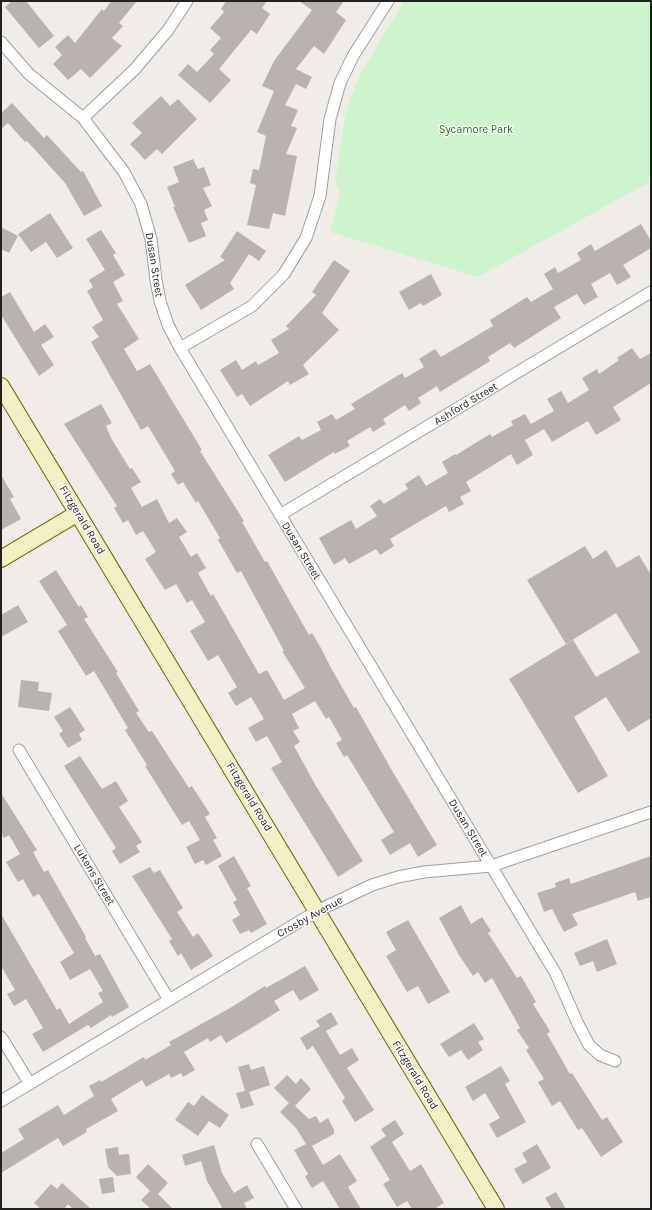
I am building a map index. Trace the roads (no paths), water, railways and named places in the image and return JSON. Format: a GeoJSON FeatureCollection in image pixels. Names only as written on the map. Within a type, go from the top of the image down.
{"type":"FeatureCollection","features":[{"type":"Feature","properties":{"kind":"main road","name":"Fitzgerald Road"},"geometry":{"type":"LineString","coordinates":[[1,386],[496,1209]]}},
{"type":"Feature","properties":{"kind":"main road"},"geometry":{"type":"LineString","coordinates":[[1,559],[78,513]]}},
{"type":"Feature","properties":{"kind":"street"},"geometry":{"type":"LineString","coordinates":[[83,118],[135,69],[168,30],[187,1]]}},
{"type":"Feature","properties":{"kind":"street"},"geometry":{"type":"LineString","coordinates":[[180,348],[252,306],[284,274],[306,238],[320,196],[330,119],[340,83],[353,56],[388,1]]}},
{"type":"Feature","properties":{"kind":"street","name":"Dusan Street"},"geometry":{"type":"LineString","coordinates":[[1,42],[29,74],[83,118],[124,172],[141,204],[151,239],[160,301],[168,325],[180,348],[556,974],[589,1045],[600,1055],[615,1061]]}},
{"type":"Feature","properties":{"kind":"street","name":"Ashford Street"},"geometry":{"type":"LineString","coordinates":[[280,515],[651,292]]}},
{"type":"Feature","properties":{"kind":"street","name":"Lukens Street"},"geometry":{"type":"LineString","coordinates":[[19,750],[169,1000]]}},
{"type":"Feature","properties":{"kind":"street","name":"Crosby Avenue"},"geometry":{"type":"LineString","coordinates":[[1,1101],[317,911],[372,885],[398,877],[424,872],[491,866],[651,812]]}},
{"type":"Feature","properties":{"kind":"street"},"geometry":{"type":"LineString","coordinates":[[1,1037],[30,1084]]}},
{"type":"Feature","properties":{"kind":"street"},"geometry":{"type":"LineString","coordinates":[[257,1144],[296,1209]]}},
{"type":"Feature","properties":{"kind":"park label","name":"Sycamore Park"},"geometry":{"type":"Point","coordinates":[476,130]}}]}
